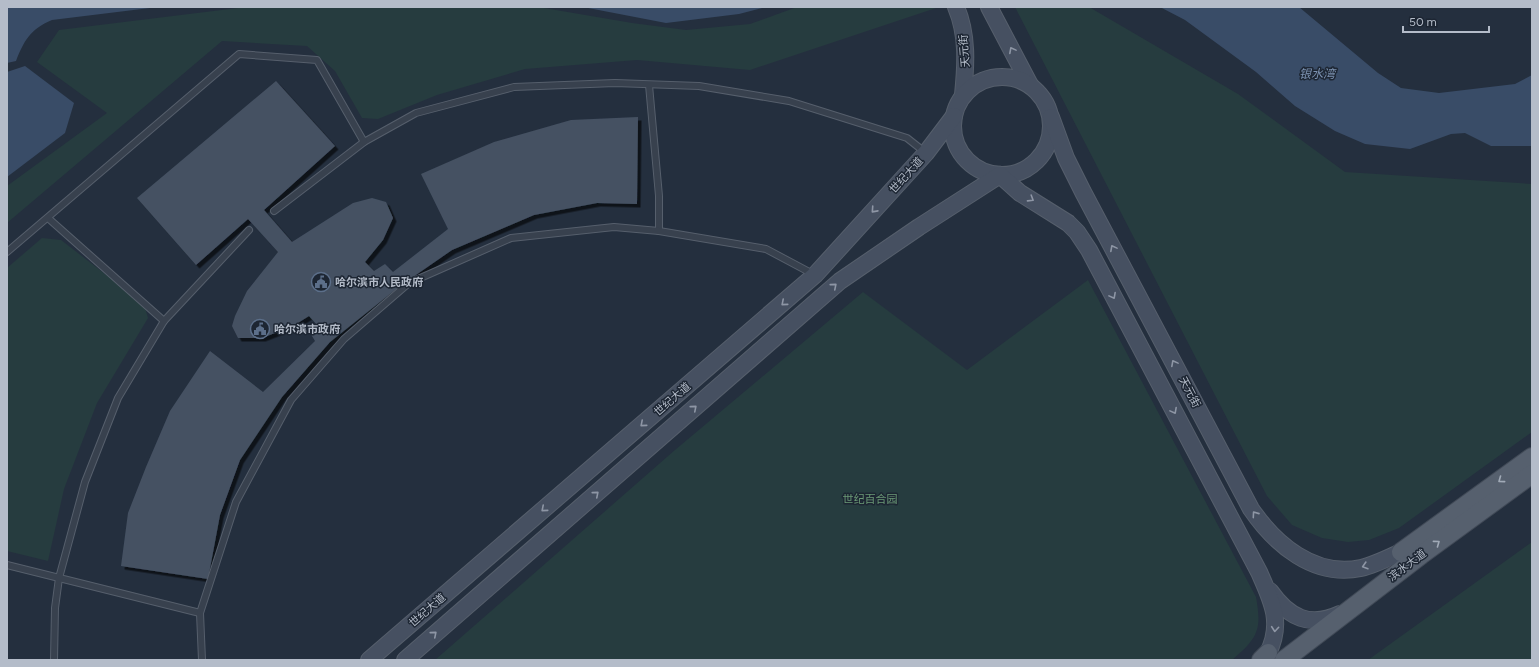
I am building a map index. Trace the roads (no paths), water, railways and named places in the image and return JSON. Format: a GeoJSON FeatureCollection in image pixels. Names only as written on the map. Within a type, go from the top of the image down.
{"type":"FeatureCollection","features":[{"type":"Feature","properties":{"kind":"main road","name":"天元街"},"geometry":{"type":"LineString","coordinates":[[956,7],[965,40],[966,69],[963,95]]}},
{"type":"Feature","properties":{"kind":"main road"},"geometry":{"type":"LineString","coordinates":[[989,7],[1030,85]]}},
{"type":"Feature","properties":{"kind":"main road"},"geometry":{"type":"LineString","coordinates":[[1000,76],[1016,78],[1030,85],[1040,94],[1047,105],[1051,117],[1052,132],[1048,146],[1040,158],[1028,168],[1014,174],[1000,175],[986,173],[974,166],[963,156],[954,137],[954,116],[963,95],[971,87],[985,79],[1000,76]]}},
{"type":"Feature","properties":{"kind":"main road","name":"世纪大道"},"geometry":{"type":"LineString","coordinates":[[369,660],[815,275],[926,153],[954,116]]}},
{"type":"Feature","properties":{"kind":"main road","name":"天元街"},"geometry":{"type":"LineString","coordinates":[[1051,117],[1066,158],[1083,192],[1212,432],[1251,509],[1261,523],[1285,548],[1300,557],[1329,568],[1344,570],[1361,568],[1400,552]]}},
{"type":"Feature","properties":{"kind":"main road","name":"天元街"},"geometry":{"type":"LineString","coordinates":[[1000,175],[1020,192],[1068,223],[1077,232],[1089,250],[1262,578],[1276,620],[1274,640],[1264,656]]}},
{"type":"Feature","properties":{"kind":"main road","name":"世纪大道"},"geometry":{"type":"LineString","coordinates":[[405,660],[840,281],[919,227],[1000,175]]}},
{"type":"Feature","properties":{"kind":"main road","name":"滨水大道"},"geometry":{"type":"LineString","coordinates":[[1400,552],[1532,456]]}},
{"type":"Feature","properties":{"kind":"main road","name":"滨水大道"},"geometry":{"type":"LineString","coordinates":[[1284,660],[1421,555],[1532,474]]}},
{"type":"Feature","properties":{"kind":"main road"},"geometry":{"type":"LineString","coordinates":[[1262,578],[1279,603],[1300,618],[1316,621],[1325,620],[1348,610]]}},
{"type":"Feature","properties":{"kind":"lane"},"geometry":{"type":"LineString","coordinates":[[7,252],[239,54],[317,60],[364,142]]}},
{"type":"Feature","properties":{"kind":"lane"},"geometry":{"type":"LineString","coordinates":[[274,211],[364,142],[416,113],[514,87],[615,84],[699,86],[789,101],[907,138],[926,153]]}},
{"type":"Feature","properties":{"kind":"lane"},"geometry":{"type":"LineString","coordinates":[[649,85],[659,196],[659,231]]}},
{"type":"Feature","properties":{"kind":"lane"},"geometry":{"type":"LineString","coordinates":[[48,218],[164,321]]}},
{"type":"Feature","properties":{"kind":"lane"},"geometry":{"type":"LineString","coordinates":[[202,660],[200,613],[236,502],[291,400],[344,339],[409,283],[511,238],[614,227],[659,231],[766,249],[815,275]]}},
{"type":"Feature","properties":{"kind":"lane"},"geometry":{"type":"LineString","coordinates":[[54,660],[55,608],[59,578],[85,482],[118,398],[164,321],[249,230]]}},
{"type":"Feature","properties":{"kind":"lane"},"geometry":{"type":"LineString","coordinates":[[7,565],[200,613]]}},
{"type":"Feature","properties":{"kind":"water"},"geometry":{"type":"Polygon","coordinates":[[[7,7],[158,7],[52,20],[38,27],[29,36],[16,61],[7,63],[7,7]]]}},
{"type":"Feature","properties":{"kind":"water"},"geometry":{"type":"Polygon","coordinates":[[[583,7],[766,7],[739,14],[666,23],[583,7]]]}},
{"type":"Feature","properties":{"kind":"water","name":"银水湾"},"geometry":{"type":"Polygon","coordinates":[[[1160,7],[1299,7],[1378,73],[1401,88],[1439,93],[1515,84],[1532,75],[1532,146],[1491,146],[1465,133],[1451,134],[1410,149],[1365,144],[1335,131],[1295,106],[1256,72],[1185,20],[1160,7]]]}},
{"type":"Feature","properties":{"kind":"water"},"geometry":{"type":"Polygon","coordinates":[[[25,66],[74,103],[65,133],[7,177],[7,72],[25,66]]]}},
{"type":"Feature","properties":{"kind":"place","name":"哈尔滨市人民政府"},"geometry":{"type":"Point","coordinates":[321,282]}},
{"type":"Feature","properties":{"kind":"place","name":"哈尔滨市政府"},"geometry":{"type":"Point","coordinates":[260,329]}},
{"type":"Feature","properties":{"kind":"park label","name":"世纪百合园"},"geometry":{"type":"Point","coordinates":[870,499]}}]}
